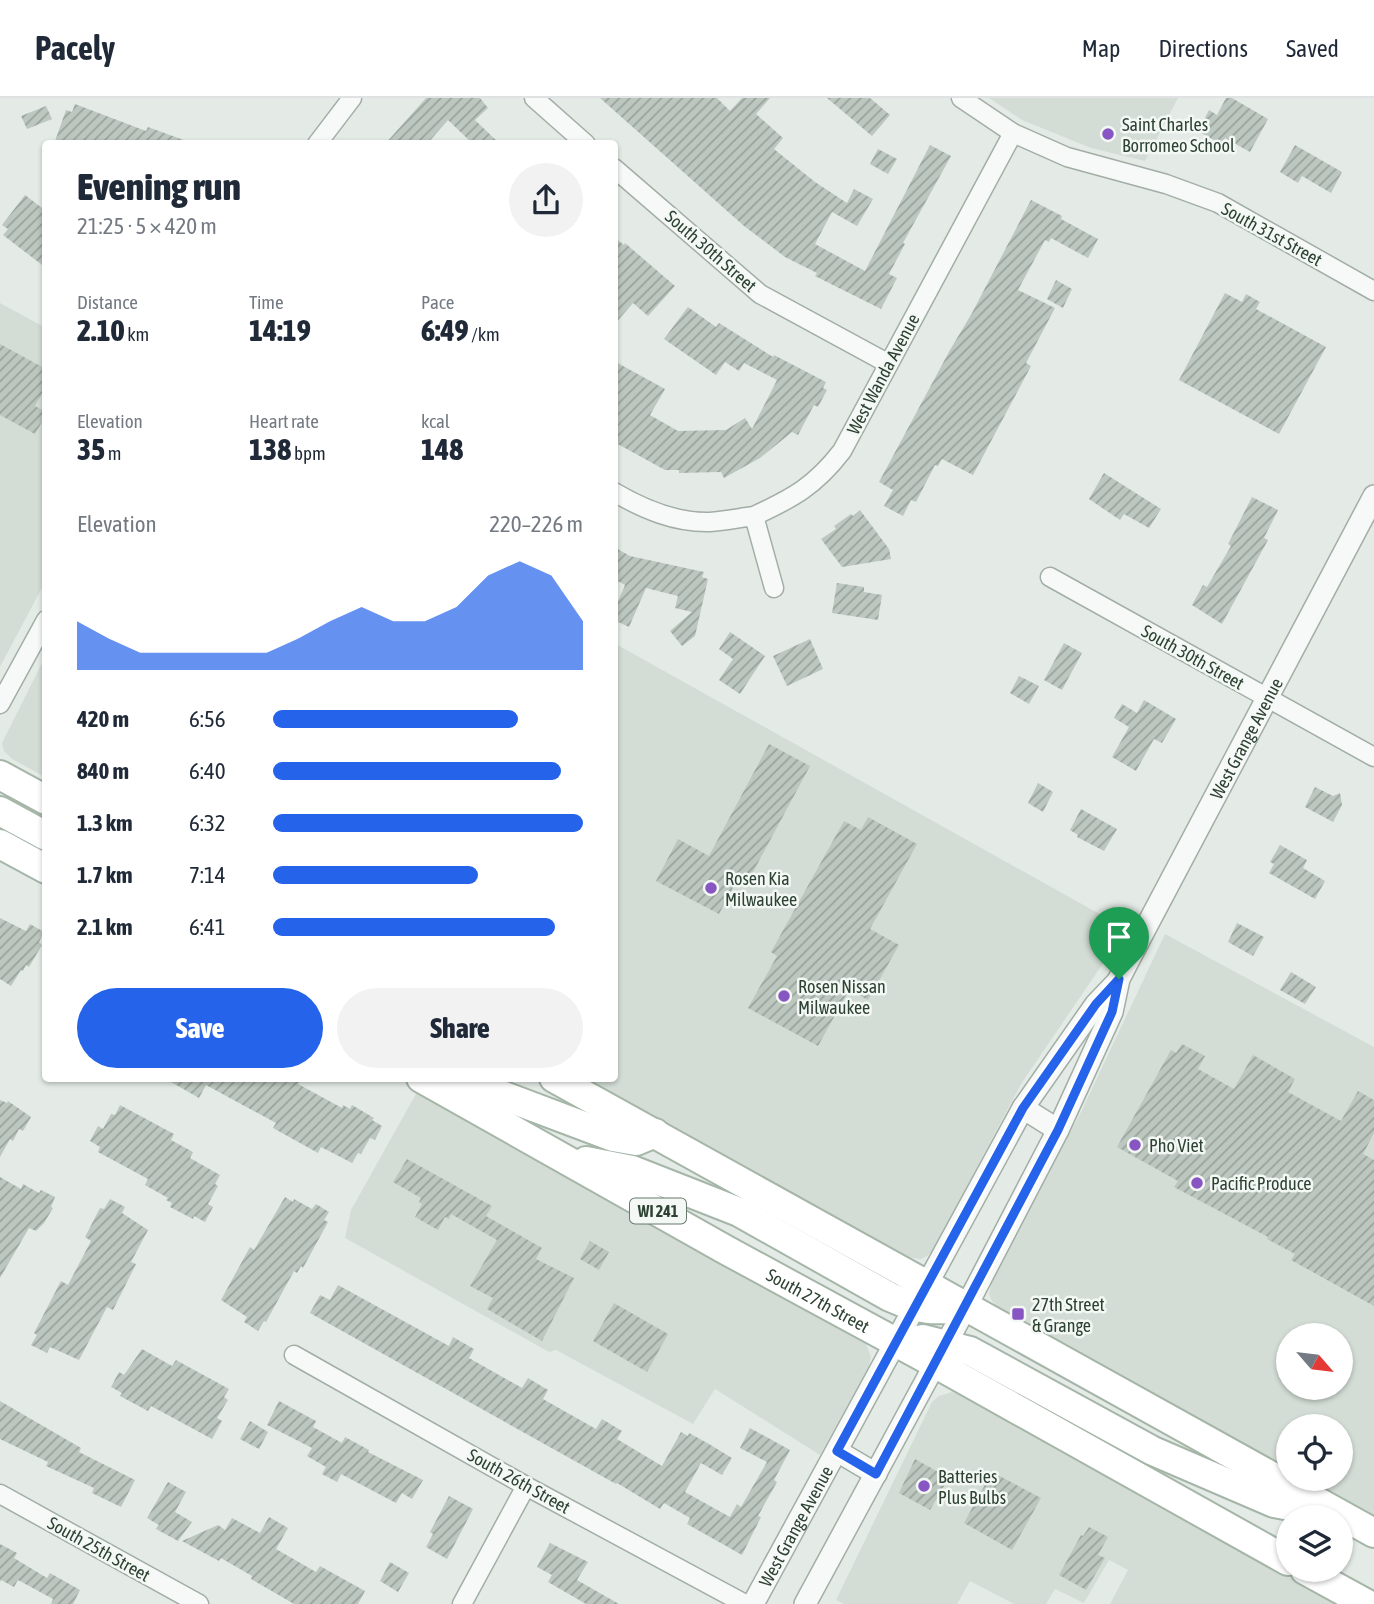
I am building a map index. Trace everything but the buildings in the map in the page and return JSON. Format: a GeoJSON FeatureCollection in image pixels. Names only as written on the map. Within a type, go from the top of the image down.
{"type":"FeatureCollection","features":[{"type":"Feature","properties":{"kind":"main road"},"geometry":{"type":"LineString","coordinates":[[0,775],[42,798]]}},
{"type":"Feature","properties":{"kind":"main road"},"geometry":{"type":"LineString","coordinates":[[0,811],[42,834]]}},
{"type":"Feature","properties":{"kind":"main road"},"geometry":{"type":"LineString","coordinates":[[0,844],[42,867]]}},
{"type":"Feature","properties":{"kind":"main road","name":"South 27th Street"},"geometry":{"type":"LineString","coordinates":[[428,1082],[897,1343],[941,1354],[1276,1554]]}},
{"type":"Feature","properties":{"kind":"main road"},"geometry":{"type":"LineString","coordinates":[[467,1082],[613,1137],[635,1140],[655,1133]]}},
{"type":"Feature","properties":{"kind":"main road"},"geometry":{"type":"LineString","coordinates":[[561,1082],[655,1133],[939,1310],[966,1307],[1324,1505]]}},
{"type":"Feature","properties":{"kind":"main road"},"geometry":{"type":"LineString","coordinates":[[562,1157],[632,1170],[739,1212],[890,1297],[922,1297]]}},
{"type":"Feature","properties":{"kind":"main road"},"geometry":{"type":"LineString","coordinates":[[941,1354],[970,1351],[1153,1451],[1274,1503],[1285,1505]]}},
{"type":"Feature","properties":{"kind":"main road"},"geometry":{"type":"LineString","coordinates":[[1353,1521],[1374,1533]]}},
{"type":"Feature","properties":{"kind":"main road"},"geometry":{"type":"LineString","coordinates":[[1327,1582],[1367,1604]]}},
{"type":"Feature","properties":{"kind":"street"},"geometry":{"type":"LineString","coordinates":[[320,140],[352,98]]}},
{"type":"Feature","properties":{"kind":"street"},"geometry":{"type":"LineString","coordinates":[[534,98],[581,140]]}},
{"type":"Feature","properties":{"kind":"street","name":"South 31st Street"},"geometry":{"type":"LineString","coordinates":[[961,98],[1013,133],[1067,157],[1166,184],[1218,204],[1374,291]]}},
{"type":"Feature","properties":{"kind":"street","name":"West Wanda Avenue"},"geometry":{"type":"LineString","coordinates":[[618,494],[639,506],[674,518],[709,522],[754,516],[791,499],[824,475],[842,451],[1013,133]]}},
{"type":"Feature","properties":{"kind":"street","name":"South 30th Street"},"geometry":{"type":"LineString","coordinates":[[618,171],[760,294],[889,364]]}},
{"type":"Feature","properties":{"kind":"street","name":"West Grange Avenue"},"geometry":{"type":"LineString","coordinates":[[753,1604],[1023,1108],[1096,1004],[1119,979],[1374,496]]}},
{"type":"Feature","properties":{"kind":"street"},"geometry":{"type":"LineString","coordinates":[[754,516],[774,587]]}},
{"type":"Feature","properties":{"kind":"street","name":"South 30th Street"},"geometry":{"type":"LineString","coordinates":[[1050,577],[1374,757]]}},
{"type":"Feature","properties":{"kind":"street"},"geometry":{"type":"LineString","coordinates":[[0,704],[42,627]]}},
{"type":"Feature","properties":{"kind":"street","name":"West Grange Avenue"},"geometry":{"type":"LineString","coordinates":[[805,1604],[941,1354],[1058,1130],[1112,1012],[1119,979]]}},
{"type":"Feature","properties":{"kind":"street"},"geometry":{"type":"LineString","coordinates":[[1023,1108],[1058,1130]]}},
{"type":"Feature","properties":{"kind":"street","name":"South 26th Street"},"geometry":{"type":"LineString","coordinates":[[294,1355],[526,1486],[745,1604]]}},
{"type":"Feature","properties":{"kind":"street"},"geometry":{"type":"LineString","coordinates":[[837,1451],[876,1474]]}},
{"type":"Feature","properties":{"kind":"street"},"geometry":{"type":"LineString","coordinates":[[462,1604],[526,1486]]}},
{"type":"Feature","properties":{"kind":"street","name":"South 25th Street"},"geometry":{"type":"LineString","coordinates":[[0,1494],[199,1604]]}},
{"type":"Feature","properties":{"kind":"shaded area","name":"Saint Charles Borromeo School"},"geometry":{"type":"Polygon","coordinates":[[[989,98],[1178,98],[1145,161],[1091,148],[1022,120],[989,98]]]}},
{"type":"Feature","properties":{"kind":"shaded area"},"geometry":{"type":"Polygon","coordinates":[[[0,303],[42,326],[42,588],[0,667],[0,303]]]}},
{"type":"Feature","properties":{"kind":"shaded area"},"geometry":{"type":"Polygon","coordinates":[[[618,645],[1123,927],[1106,959],[1021,1084],[933,1250],[921,1259],[907,1257],[592,1082],[618,1082],[618,645]]]}},
{"type":"Feature","properties":{"kind":"shaded area"},"geometry":{"type":"Polygon","coordinates":[[[42,663],[42,775],[12,759],[4,751],[2,743],[42,663]]]}},
{"type":"Feature","properties":{"kind":"shaded area"},"geometry":{"type":"Polygon","coordinates":[[[1165,934],[1374,1047],[1374,1517],[1327,1491],[1353,1491],[1353,1414],[1276,1414],[1276,1462],[999,1308],[989,1294],[993,1276],[1081,1112],[1165,934]]]}},
{"type":"Feature","properties":{"kind":"shaded area"},"geometry":{"type":"Polygon","coordinates":[[[417,1092],[866,1344],[871,1357],[869,1366],[820,1455],[715,1389],[693,1424],[556,1350],[549,1352],[345,1238],[351,1210],[417,1092]]]}},
{"type":"Feature","properties":{"kind":"shaded area"},"geometry":{"type":"Polygon","coordinates":[[[952,1392],[958,1394],[1276,1570],[1276,1582],[1297,1582],[1337,1604],[1110,1604],[1128,1570],[1109,1560],[1084,1603],[1055,1589],[1046,1604],[1014,1604],[970,1581],[957,1604],[844,1604],[836,1600],[932,1402],[939,1396],[952,1392]]]}},
{"type":"Feature","properties":{"kind":"place","name":"Saint Charles Borromeo School"},"geometry":{"type":"Point","coordinates":[1108,134]}},
{"type":"Feature","properties":{"kind":"place","name":"Rosen Kia Milwaukee"},"geometry":{"type":"Point","coordinates":[711,888]}},
{"type":"Feature","properties":{"kind":"place","name":"Rosen Nissan Milwaukee"},"geometry":{"type":"Point","coordinates":[784,996]}},
{"type":"Feature","properties":{"kind":"place","name":"Pho Viet"},"geometry":{"type":"Point","coordinates":[1135,1145]}},
{"type":"Feature","properties":{"kind":"place","name":"Pacific Produce"},"geometry":{"type":"Point","coordinates":[1197,1183]}},
{"type":"Feature","properties":{"kind":"place","name":"27th Street & Grange"},"geometry":{"type":"Point","coordinates":[1018,1314]}},
{"type":"Feature","properties":{"kind":"place","name":"Batteries Plus Bulbs"},"geometry":{"type":"Point","coordinates":[924,1486]}},
{"type":"Feature","properties":{"kind":"route"},"geometry":{"type":"LineString","coordinates":[[1119,979],[1112,1012],[1058,1130],[876,1474],[837,1451],[1023,1108],[1096,1004],[1119,979]]}}]}
